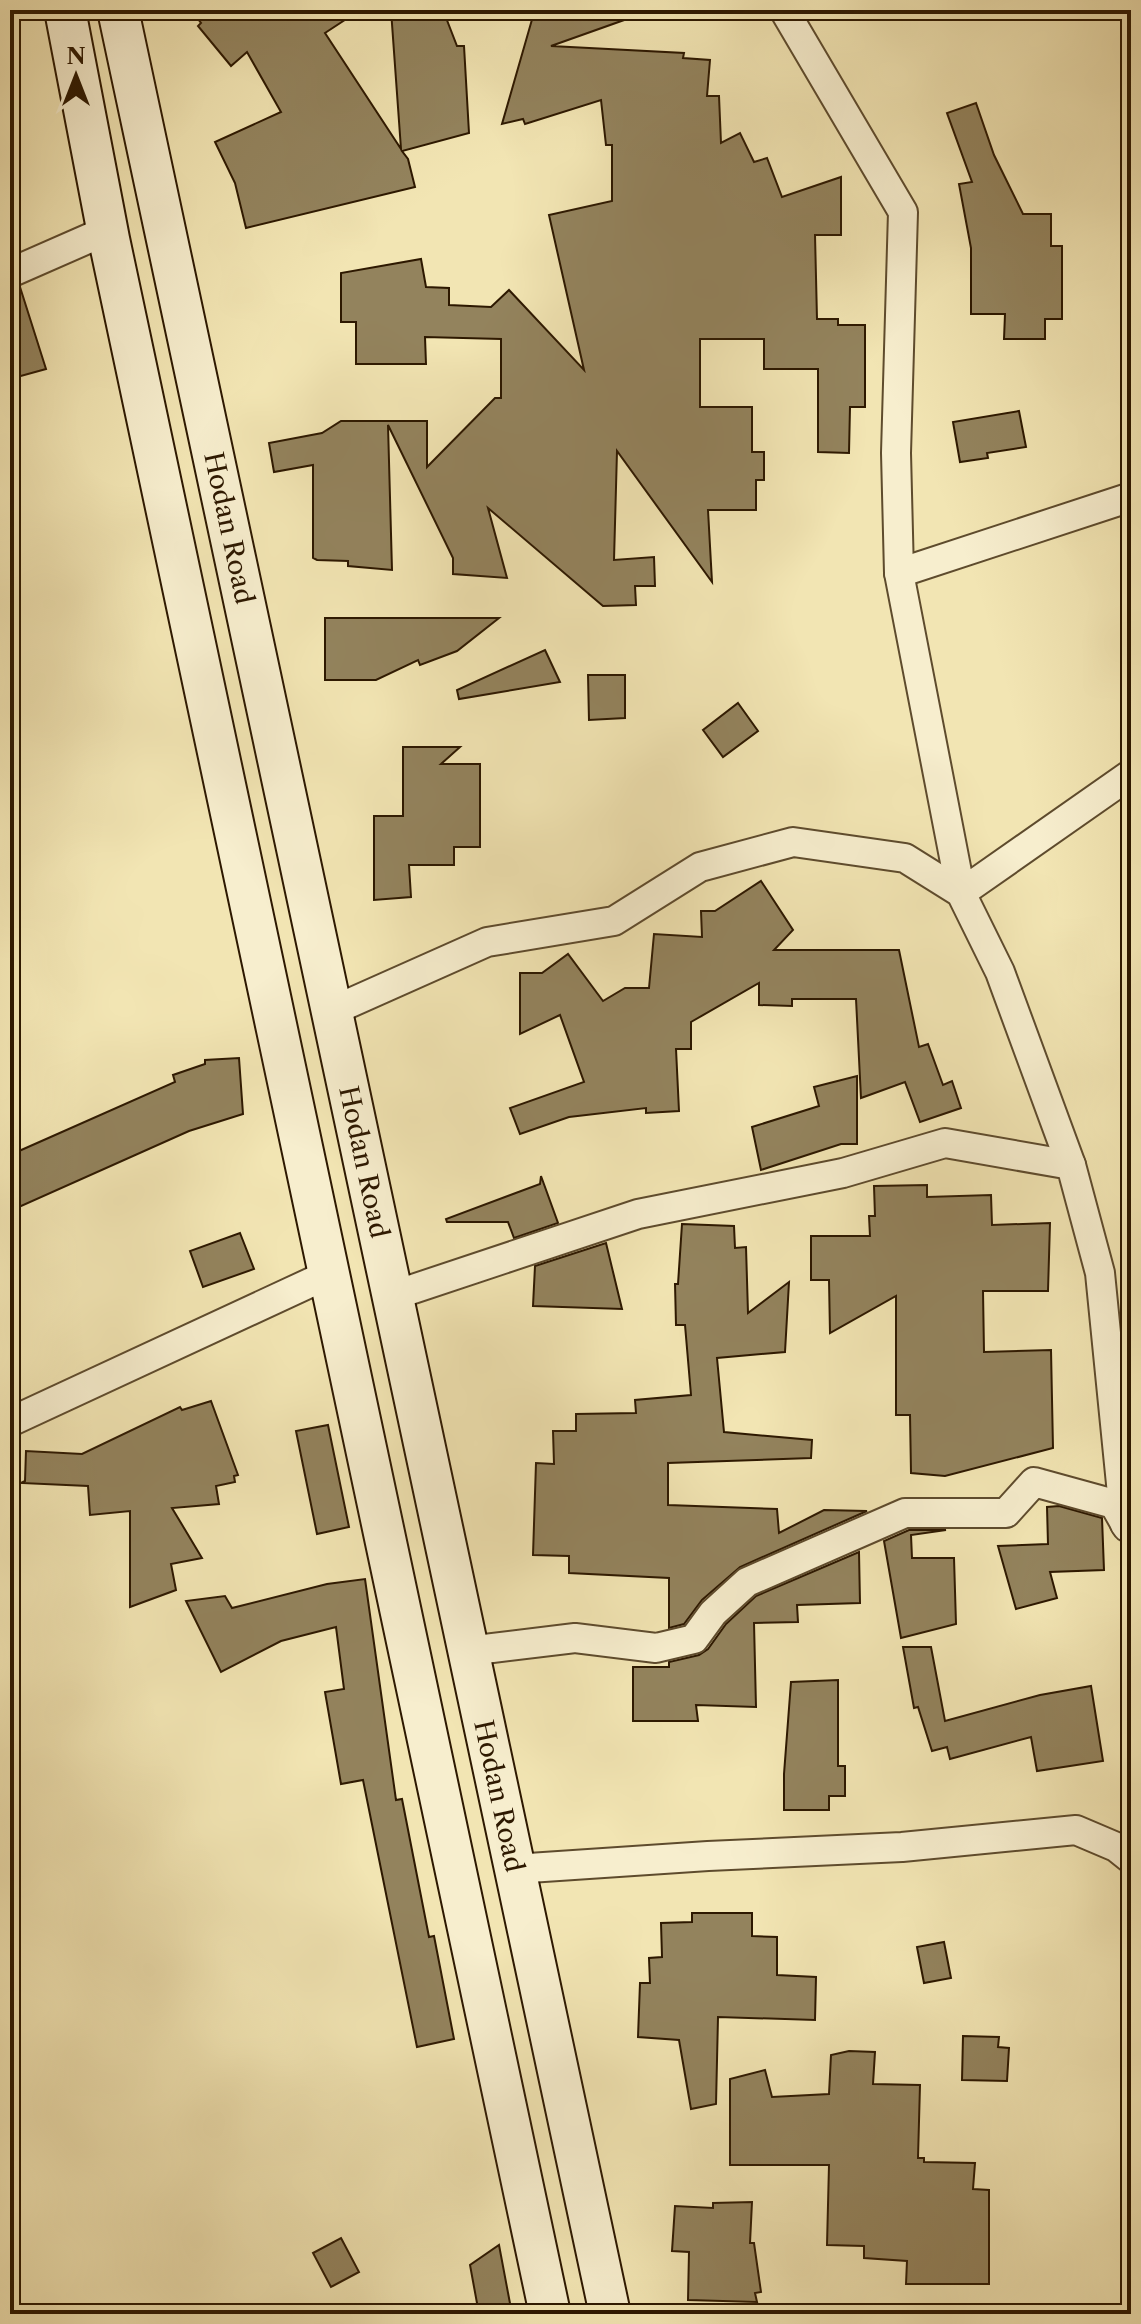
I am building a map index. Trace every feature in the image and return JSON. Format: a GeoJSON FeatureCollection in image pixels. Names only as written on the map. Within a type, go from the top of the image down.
{"type":"FeatureCollection","features":[{"type":"Feature","properties":{"kind":"main road"},"geometry":{"type":"LineString","coordinates":[[65,10],[108,230],[550,2314]]}},
{"type":"Feature","properties":{"kind":"main road","name":"Hodan Road"},"geometry":{"type":"LineString","coordinates":[[118,10],[610,2314]]}},
{"type":"Feature","properties":{"kind":"street"},"geometry":{"type":"LineString","coordinates":[[784,10],[903,212],[896,453],[899,573],[961,893],[1000,972],[1071,1165],[1100,1273],[1128,1530]]}},
{"type":"Feature","properties":{"kind":"street"},"geometry":{"type":"LineString","coordinates":[[10,273],[108,230]]}},
{"type":"Feature","properties":{"kind":"street"},"geometry":{"type":"LineString","coordinates":[[899,573],[1131,497]]}},
{"type":"Feature","properties":{"kind":"street"},"geometry":{"type":"LineString","coordinates":[[961,893],[1131,774]]}},
{"type":"Feature","properties":{"kind":"street"},"geometry":{"type":"LineString","coordinates":[[332,1011],[487,942],[614,921],[700,867],[793,842],[905,858],[961,893]]}},
{"type":"Feature","properties":{"kind":"street"},"geometry":{"type":"LineString","coordinates":[[392,1296],[638,1214],[843,1173],[945,1143],[1071,1165]]}},
{"type":"Feature","properties":{"kind":"street"},"geometry":{"type":"LineString","coordinates":[[10,1422],[329,1274]]}},
{"type":"Feature","properties":{"kind":"street"},"geometry":{"type":"LineString","coordinates":[[468,1651],[575,1638],[656,1648],[694,1639],[713,1613],[747,1582],[905,1513],[1006,1513],[1034,1482],[1114,1504],[1128,1530]]}},
{"type":"Feature","properties":{"kind":"street"},"geometry":{"type":"LineString","coordinates":[[514,1869],[902,1847],[1076,1830],[1126,1844]]}},
{"type":"Feature","properties":{"kind":"building"},"geometry":{"type":"Polygon","coordinates":[[[191,10],[360,10],[325,33],[401,149],[391,10],[443,10],[457,46],[464,46],[469,133],[402,151],[408,159],[415,187],[246,228],[235,183],[215,142],[281,112],[247,52],[231,66],[198,26],[201,23],[191,10]]]}},
{"type":"Feature","properties":{"kind":"building"},"geometry":{"type":"Polygon","coordinates":[[[565,10],[640,10],[641,14],[551,46],[684,53],[683,58],[710,60],[707,96],[719,96],[721,143],[740,133],[754,162],[767,158],[782,197],[841,177],[841,235],[815,235],[817,319],[838,319],[838,325],[865,325],[865,407],[850,407],[849,453],[818,452],[818,369],[764,369],[764,339],[700,339],[700,407],[752,407],[752,452],[764,452],[764,480],[756,480],[756,510],[708,510],[712,582],[617,451],[614,560],[654,557],[655,586],[635,586],[636,605],[603,606],[488,508],[507,578],[453,574],[453,558],[388,425],[392,570],[348,566],[348,561],[317,560],[313,558],[313,465],[274,472],[269,443],[322,433],[341,421],[427,421],[427,467],[495,398],[501,398],[501,339],[425,337],[426,364],[356,364],[356,322],[341,322],[341,273],[421,259],[426,287],[449,288],[449,305],[491,307],[509,290],[584,370],[549,215],[612,201],[612,145],[606,145],[601,100],[525,124],[523,119],[502,124],[533,16],[565,10]]]}},
{"type":"Feature","properties":{"kind":"building"},"geometry":{"type":"Polygon","coordinates":[[[976,103],[994,155],[1023,214],[1051,214],[1051,246],[1062,246],[1062,319],[1045,319],[1045,339],[1004,339],[1005,314],[971,314],[971,248],[959,184],[972,182],[947,113],[976,103]]]}},
{"type":"Feature","properties":{"kind":"building"},"geometry":{"type":"Polygon","coordinates":[[[20,287],[46,369],[10,379],[10,290],[20,287]]]}},
{"type":"Feature","properties":{"kind":"building"},"geometry":{"type":"Polygon","coordinates":[[[1019,411],[1026,447],[987,453],[988,458],[960,462],[953,422],[1019,411]]]}},
{"type":"Feature","properties":{"kind":"building"},"geometry":{"type":"Polygon","coordinates":[[[325,618],[499,618],[457,651],[420,665],[418,660],[376,680],[325,680],[325,618]]]}},
{"type":"Feature","properties":{"kind":"building"},"geometry":{"type":"Polygon","coordinates":[[[545,650],[560,682],[459,699],[457,690],[545,650]]]}},
{"type":"Feature","properties":{"kind":"building"},"geometry":{"type":"Polygon","coordinates":[[[588,675],[625,675],[625,718],[589,720],[588,675]]]}},
{"type":"Feature","properties":{"kind":"building"},"geometry":{"type":"Polygon","coordinates":[[[738,703],[758,731],[723,757],[703,730],[738,703]]]}},
{"type":"Feature","properties":{"kind":"building"},"geometry":{"type":"Polygon","coordinates":[[[403,747],[460,747],[441,764],[480,764],[480,847],[454,847],[454,865],[409,865],[411,897],[374,900],[374,816],[403,816],[403,747]]]}},
{"type":"Feature","properties":{"kind":"building"},"geometry":{"type":"Polygon","coordinates":[[[761,881],[793,930],[774,950],[899,950],[919,1047],[928,1044],[943,1085],[952,1081],[961,1108],[920,1122],[905,1082],[861,1098],[856,999],[792,999],[792,1006],[759,1005],[759,983],[691,1022],[691,1049],[676,1049],[679,1111],[646,1113],[646,1108],[569,1117],[520,1134],[510,1108],[584,1082],[560,1015],[520,1034],[520,973],[542,973],[568,954],[603,1001],[625,988],[649,988],[654,934],[702,937],[701,911],[715,911],[761,881]]]}},
{"type":"Feature","properties":{"kind":"building"},"geometry":{"type":"Polygon","coordinates":[[[239,1058],[243,1114],[189,1131],[10,1211],[10,1155],[175,1082],[173,1075],[205,1064],[205,1060],[239,1058]]]}},
{"type":"Feature","properties":{"kind":"building"},"geometry":{"type":"Polygon","coordinates":[[[857,1076],[857,1144],[841,1144],[761,1170],[752,1127],[819,1106],[814,1087],[857,1076]]]}},
{"type":"Feature","properties":{"kind":"building"},"geometry":{"type":"Polygon","coordinates":[[[541,1176],[558,1223],[514,1238],[508,1222],[447,1222],[446,1219],[540,1184],[541,1176]]]}},
{"type":"Feature","properties":{"kind":"building"},"geometry":{"type":"Polygon","coordinates":[[[927,1185],[927,1197],[991,1195],[992,1225],[1050,1223],[1048,1291],[983,1291],[984,1352],[1051,1350],[1053,1448],[945,1476],[911,1473],[910,1415],[896,1415],[896,1296],[830,1333],[829,1280],[811,1280],[811,1236],[870,1236],[869,1216],[875,1216],[874,1186],[927,1185]]]}},
{"type":"Feature","properties":{"kind":"building"},"geometry":{"type":"Polygon","coordinates":[[[682,1224],[734,1226],[735,1248],[746,1247],[748,1313],[789,1282],[785,1352],[717,1358],[724,1432],[812,1440],[811,1458],[668,1463],[668,1505],[777,1509],[779,1533],[824,1510],[867,1511],[740,1567],[702,1600],[684,1624],[669,1628],[669,1578],[569,1573],[569,1556],[533,1555],[536,1463],[554,1464],[553,1431],[576,1431],[576,1414],[636,1413],[635,1400],[691,1395],[685,1325],[676,1325],[675,1284],[678,1284],[682,1224]]]}},
{"type":"Feature","properties":{"kind":"building"},"geometry":{"type":"Polygon","coordinates":[[[240,1233],[254,1269],[203,1287],[190,1251],[240,1233]]]}},
{"type":"Feature","properties":{"kind":"building"},"geometry":{"type":"Polygon","coordinates":[[[606,1243],[622,1309],[533,1306],[535,1266],[606,1243]]]}},
{"type":"Feature","properties":{"kind":"building"},"geometry":{"type":"Polygon","coordinates":[[[211,1401],[238,1475],[234,1476],[235,1482],[216,1486],[219,1504],[172,1508],[202,1558],[171,1564],[176,1590],[130,1607],[130,1511],[90,1515],[88,1486],[21,1483],[25,1481],[26,1451],[82,1454],[180,1407],[182,1410],[211,1401]]]}},
{"type":"Feature","properties":{"kind":"building"},"geometry":{"type":"Polygon","coordinates":[[[328,1425],[349,1527],[317,1534],[296,1431],[328,1425]]]}},
{"type":"Feature","properties":{"kind":"building"},"geometry":{"type":"Polygon","coordinates":[[[1059,1506],[1102,1518],[1104,1570],[1050,1572],[1057,1598],[1016,1609],[998,1546],[1048,1544],[1047,1507],[1059,1506]]]}},
{"type":"Feature","properties":{"kind":"building"},"geometry":{"type":"Polygon","coordinates":[[[909,1530],[946,1530],[911,1535],[912,1558],[954,1558],[956,1624],[901,1638],[884,1541],[909,1530]]]}},
{"type":"Feature","properties":{"kind":"building"},"geometry":{"type":"Polygon","coordinates":[[[859,1552],[860,1603],[797,1605],[798,1622],[754,1623],[756,1707],[696,1705],[698,1721],[633,1721],[633,1667],[669,1667],[669,1662],[699,1655],[756,1596],[859,1552]]]}},
{"type":"Feature","properties":{"kind":"building"},"geometry":{"type":"Polygon","coordinates":[[[365,1579],[396,1800],[402,1799],[429,1937],[434,1936],[454,2039],[417,2047],[363,1780],[341,1784],[325,1692],[344,1689],[336,1627],[281,1641],[221,1672],[186,1601],[225,1596],[232,1608],[327,1584],[365,1579]]]}},
{"type":"Feature","properties":{"kind":"building"},"geometry":{"type":"Polygon","coordinates":[[[903,1647],[931,1647],[945,1721],[1040,1695],[1091,1686],[1103,1761],[1037,1771],[1031,1737],[950,1759],[947,1747],[932,1751],[918,1707],[914,1708],[903,1647]]]}},
{"type":"Feature","properties":{"kind":"building"},"geometry":{"type":"Polygon","coordinates":[[[838,1680],[838,1766],[845,1766],[845,1796],[829,1796],[829,1810],[784,1810],[791,1682],[838,1680]]]}},
{"type":"Feature","properties":{"kind":"building"},"geometry":{"type":"Polygon","coordinates":[[[692,1913],[752,1913],[752,1936],[777,1937],[777,1975],[816,1977],[815,2020],[718,2017],[716,2104],[691,2109],[679,2040],[638,2037],[640,1983],[650,1983],[649,1958],[662,1957],[661,1923],[692,1922],[692,1913]]]}},
{"type":"Feature","properties":{"kind":"building"},"geometry":{"type":"Polygon","coordinates":[[[944,1942],[951,1978],[924,1983],[917,1947],[944,1942]]]}},
{"type":"Feature","properties":{"kind":"building"},"geometry":{"type":"Polygon","coordinates":[[[963,2036],[999,2037],[998,2047],[1009,2048],[1007,2081],[962,2080],[963,2036]]]}},
{"type":"Feature","properties":{"kind":"building"},"geometry":{"type":"Polygon","coordinates":[[[849,2051],[875,2052],[873,2084],[920,2085],[918,2158],[924,2158],[924,2162],[975,2163],[973,2189],[989,2190],[989,2284],[906,2284],[907,2261],[864,2258],[864,2246],[827,2245],[829,2165],[730,2165],[730,2079],[765,2070],[772,2097],[829,2094],[831,2055],[849,2051]]]}},
{"type":"Feature","properties":{"kind":"building"},"geometry":{"type":"Polygon","coordinates":[[[752,2202],[750,2243],[754,2243],[761,2292],[755,2293],[757,2302],[688,2300],[689,2252],[672,2251],[675,2206],[713,2208],[713,2203],[752,2202]]]}},
{"type":"Feature","properties":{"kind":"building"},"geometry":{"type":"Polygon","coordinates":[[[341,2238],[359,2272],[331,2287],[313,2253],[341,2238]]]}},
{"type":"Feature","properties":{"kind":"building"},"geometry":{"type":"Polygon","coordinates":[[[499,2245],[512,2314],[479,2314],[470,2265],[499,2245]]]}}]}
